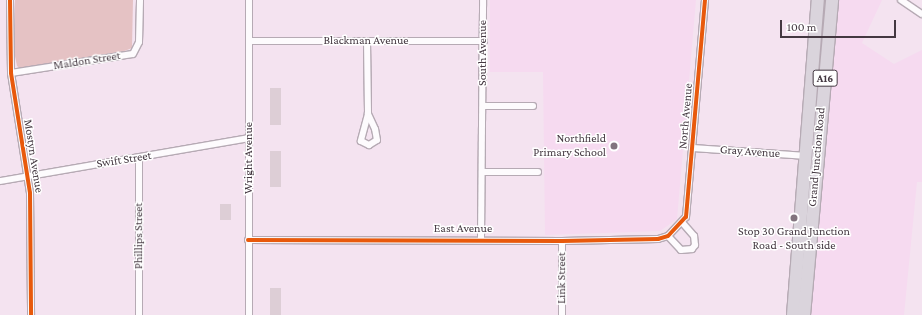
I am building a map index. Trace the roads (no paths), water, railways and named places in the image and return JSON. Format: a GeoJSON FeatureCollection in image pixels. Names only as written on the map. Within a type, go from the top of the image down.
{"type":"FeatureCollection","features":[{"type":"Feature","properties":{"kind":"highway","name":"Grand Junction Road"},"geometry":{"type":"LineString","coordinates":[[804,315],[801,293],[812,156],[818,0]]}},
{"type":"Feature","properties":{"kind":"highway","name":"Grand Junction Road"},"geometry":{"type":"LineString","coordinates":[[812,156],[832,0]]}},
{"type":"Feature","properties":{"kind":"highway","name":"Grand Junction Road"},"geometry":{"type":"LineString","coordinates":[[793,315],[801,293]]}},
{"type":"Feature","properties":{"kind":"street","name":"Mostyn Avenue"},"geometry":{"type":"LineString","coordinates":[[10,0],[11,73],[30,193],[31,315]]}},
{"type":"Feature","properties":{"kind":"street","name":"Maldon Street"},"geometry":{"type":"LineString","coordinates":[[11,73],[133,54],[139,42],[140,0]]}},
{"type":"Feature","properties":{"kind":"street","name":"Wright Avenue"},"geometry":{"type":"LineString","coordinates":[[249,0],[249,315]]}},
{"type":"Feature","properties":{"kind":"street","name":"South Avenue"},"geometry":{"type":"LineString","coordinates":[[481,239],[484,41],[482,0]]}},
{"type":"Feature","properties":{"kind":"street","name":"North Avenue"},"geometry":{"type":"LineString","coordinates":[[676,230],[686,217],[705,0]]}},
{"type":"Feature","properties":{"kind":"street"},"geometry":{"type":"LineString","coordinates":[[901,0],[922,14]]}},
{"type":"Feature","properties":{"kind":"street","name":"Blackman Avenue"},"geometry":{"type":"LineString","coordinates":[[249,41],[484,41]]}},
{"type":"Feature","properties":{"kind":"street"},"geometry":{"type":"LineString","coordinates":[[366,41],[368,114]]}},
{"type":"Feature","properties":{"kind":"street"},"geometry":{"type":"LineString","coordinates":[[483,106],[533,106]]}},
{"type":"Feature","properties":{"kind":"street","name":"Swift Street"},"geometry":{"type":"LineString","coordinates":[[0,181],[27,175],[139,158],[249,138]]}},
{"type":"Feature","properties":{"kind":"street","name":"Gray Avenue"},"geometry":{"type":"LineString","coordinates":[[693,148],[812,156]]}},
{"type":"Feature","properties":{"kind":"street","name":"Phillips Street"},"geometry":{"type":"LineString","coordinates":[[139,158],[139,315]]}},
{"type":"Feature","properties":{"kind":"street"},"geometry":{"type":"LineString","coordinates":[[482,172],[538,172]]}},
{"type":"Feature","properties":{"kind":"street"},"geometry":{"type":"LineString","coordinates":[[668,236],[681,250],[692,249],[695,245],[694,236],[682,222]]}},
{"type":"Feature","properties":{"kind":"street","name":"East Avenue"},"geometry":{"type":"LineString","coordinates":[[248,240],[481,239],[562,241],[658,239],[668,236],[676,230]]}},
{"type":"Feature","properties":{"kind":"street","name":"Link Street"},"geometry":{"type":"LineString","coordinates":[[562,241],[562,315]]}},
{"type":"Feature","properties":{"kind":"place","name":"Northfield Primary School"},"geometry":{"type":"Point","coordinates":[614,146]}},
{"type":"Feature","properties":{"kind":"place","name":"Stop 30 Grand Junction Road - South side"},"geometry":{"type":"Point","coordinates":[794,218]}}]}
